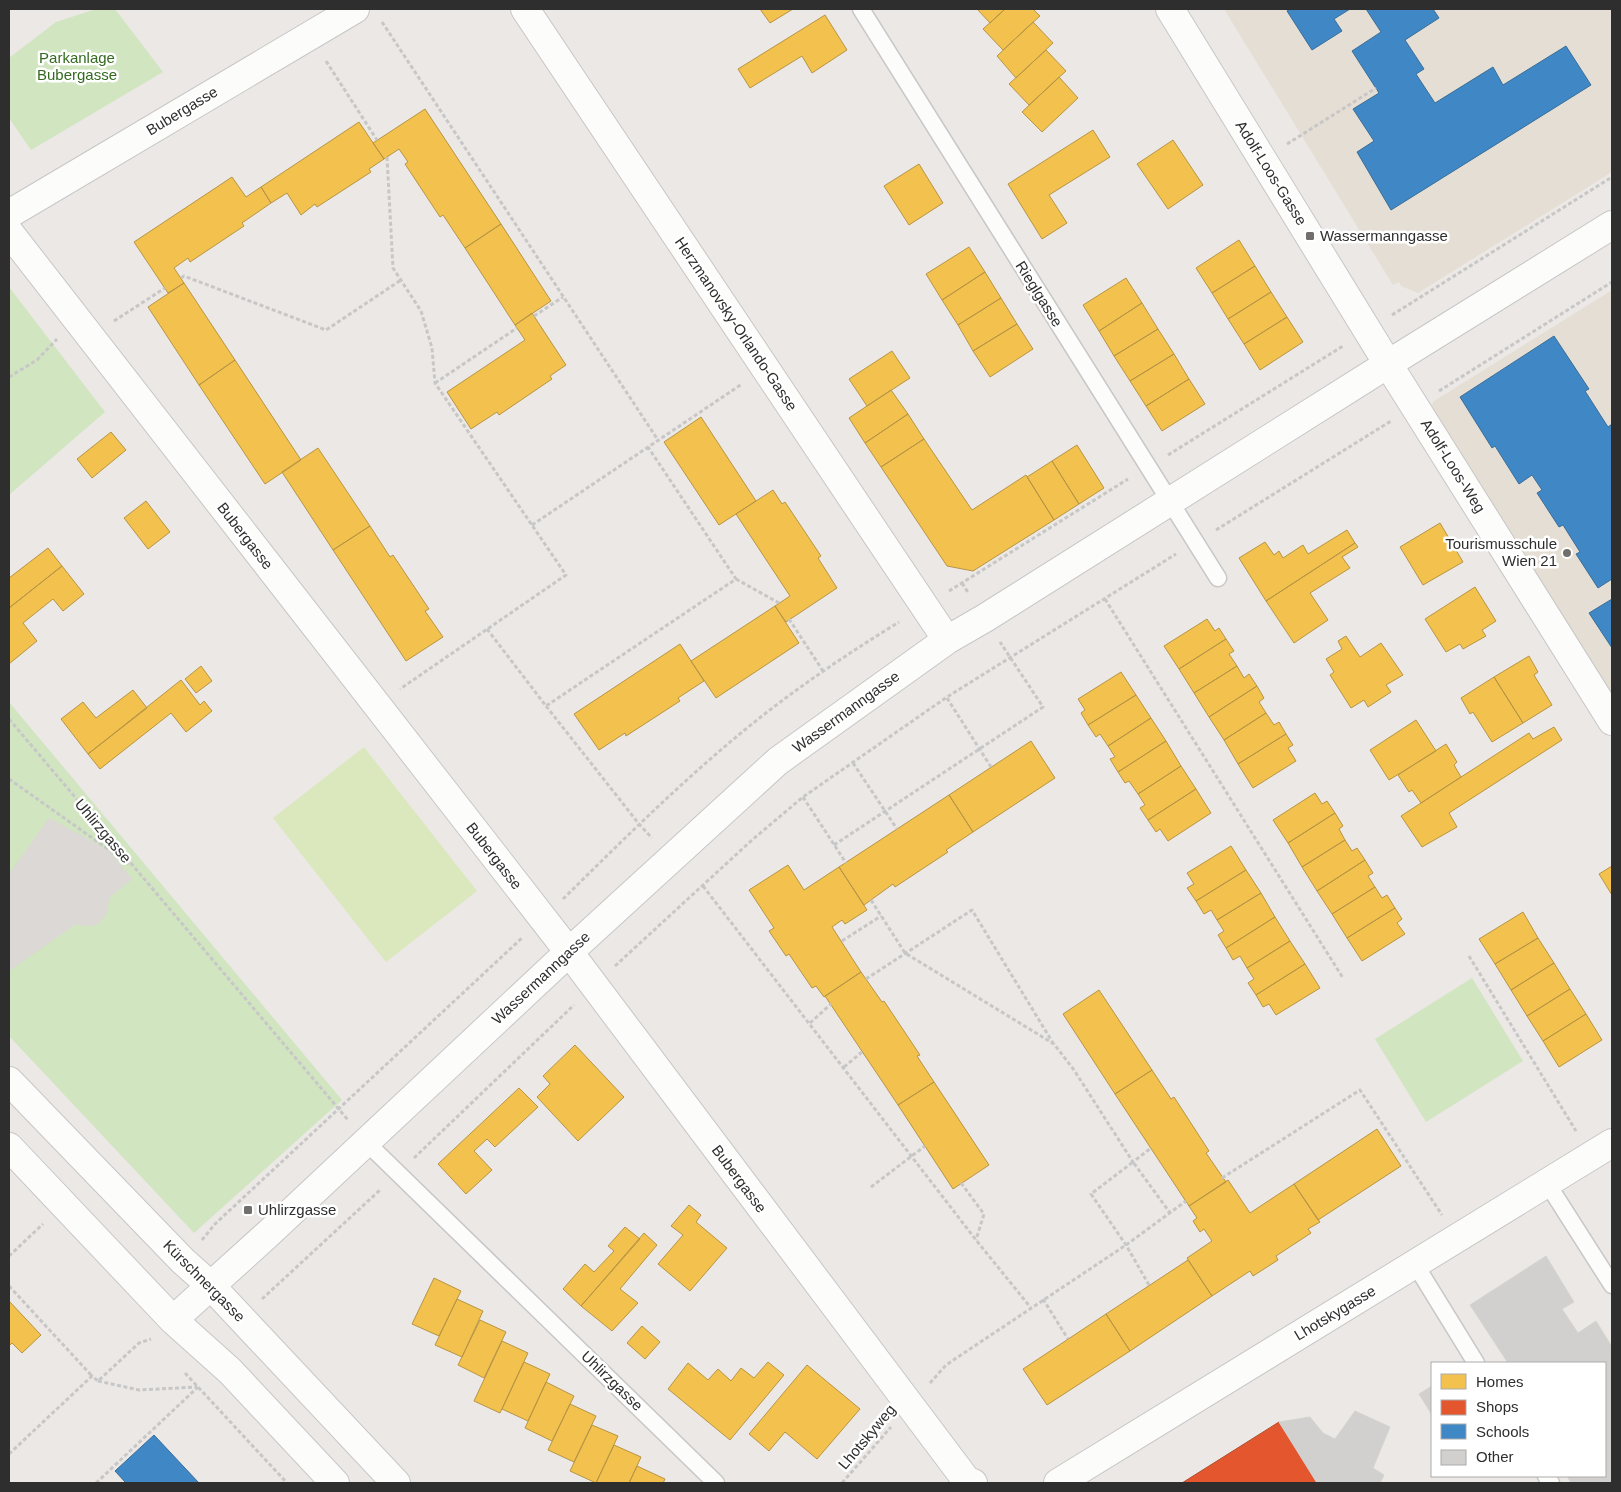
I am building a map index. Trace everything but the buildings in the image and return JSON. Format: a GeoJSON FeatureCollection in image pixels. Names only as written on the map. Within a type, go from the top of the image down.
{"type":"FeatureCollection","features":[{"type":"Feature","properties":{"kind":"street","name":"Herzmanovsky-Orlando-Gasse"},"geometry":{"type":"LineString","coordinates":[[525,9],[947,640]]}},
{"type":"Feature","properties":{"kind":"street","name":"Adolf-Loos-Gasse"},"geometry":{"type":"LineString","coordinates":[[1170,9],[1388,364]]}},
{"type":"Feature","properties":{"kind":"street","name":"Bubergasse"},"geometry":{"type":"LineString","coordinates":[[9,214],[310,36],[367,13]]}},
{"type":"Feature","properties":{"kind":"street","name":"Wassermanngasse"},"geometry":{"type":"LineString","coordinates":[[173,1320],[569,952],[778,761],[947,640],[1612,225]]}},
{"type":"Feature","properties":{"kind":"street","name":"Bubergasse"},"geometry":{"type":"LineString","coordinates":[[9,232],[569,952],[908,1406],[967,1481],[973,1483]]}},
{"type":"Feature","properties":{"kind":"street","name":"Adolf-Loos-Weg"},"geometry":{"type":"LineString","coordinates":[[1388,364],[1612,721]]}},
{"type":"Feature","properties":{"kind":"street","name":"Kürschnergasse"},"geometry":{"type":"LineString","coordinates":[[9,1082],[183,1261],[210,1285],[396,1483]]}},
{"type":"Feature","properties":{"kind":"street"},"geometry":{"type":"LineString","coordinates":[[9,1147],[173,1320],[230,1371],[336,1483]]}},
{"type":"Feature","properties":{"kind":"street","name":"Lhotskygasse"},"geometry":{"type":"LineString","coordinates":[[1058,1483],[1602,1150]]}},
{"type":"Feature","properties":{"kind":"lane","name":"Rieglgasse"},"geometry":{"type":"LineString","coordinates":[[861,9],[1218,578]]}},
{"type":"Feature","properties":{"kind":"lane","name":"Uhlirzgasse"},"geometry":{"type":"LineString","coordinates":[[366,1142],[716,1483]]}},
{"type":"Feature","properties":{"kind":"lane"},"geometry":{"type":"LineString","coordinates":[[1547,1183],[1612,1285]]}},
{"type":"Feature","properties":{"kind":"lane"},"geometry":{"type":"LineString","coordinates":[[1415,1264],[1475,1362]]}},
{"type":"Feature","properties":{"kind":"path"},"geometry":{"type":"LineString","coordinates":[[367,13],[563,297],[658,440]]}},
{"type":"Feature","properties":{"kind":"path"},"geometry":{"type":"LineString","coordinates":[[310,36],[377,140]]}},
{"type":"Feature","properties":{"kind":"path"},"geometry":{"type":"LineString","coordinates":[[1263,160],[1376,88]]}},
{"type":"Feature","properties":{"kind":"path"},"geometry":{"type":"LineString","coordinates":[[377,705],[566,575],[435,383],[432,348],[421,311],[393,268],[387,157]]}},
{"type":"Feature","properties":{"kind":"path"},"geometry":{"type":"LineString","coordinates":[[181,278],[184,276],[326,330],[401,280]]}},
{"type":"Feature","properties":{"kind":"path"},"geometry":{"type":"LineString","coordinates":[[242,1319],[594,985],[752,840],[803,797],[947,698],[1612,282]]}},
{"type":"Feature","properties":{"kind":"path"},"geometry":{"type":"LineString","coordinates":[[9,377],[84,328],[165,288]]}},
{"type":"Feature","properties":{"kind":"path"},"geometry":{"type":"LineString","coordinates":[[534,316],[563,297]]}},
{"type":"Feature","properties":{"kind":"path"},"geometry":{"type":"LineString","coordinates":[[435,383],[517,328]]}},
{"type":"Feature","properties":{"kind":"path"},"geometry":{"type":"LineString","coordinates":[[532,524],[766,368]]}},
{"type":"Feature","properties":{"kind":"path"},"geometry":{"type":"LineString","coordinates":[[648,447],[736,579],[779,603]]}},
{"type":"Feature","properties":{"kind":"path"},"geometry":{"type":"LineString","coordinates":[[546,706],[736,579]]}},
{"type":"Feature","properties":{"kind":"path"},"geometry":{"type":"LineString","coordinates":[[834,845],[1043,707],[962,583]]}},
{"type":"Feature","properties":{"kind":"path"},"geometry":{"type":"LineString","coordinates":[[1105,599],[1343,978]]}},
{"type":"Feature","properties":{"kind":"path"},"geometry":{"type":"LineString","coordinates":[[789,619],[823,671]]}},
{"type":"Feature","properties":{"kind":"path"},"geometry":{"type":"LineString","coordinates":[[487,629],[639,824],[671,858]]}},
{"type":"Feature","properties":{"kind":"path"},"geometry":{"type":"LineString","coordinates":[[947,698],[991,767]]}},
{"type":"Feature","properties":{"kind":"path","name":"Uhlirzgasse"},"geometry":{"type":"LineString","coordinates":[[9,719],[366,1142]]}},
{"type":"Feature","properties":{"kind":"path"},"geometry":{"type":"LineString","coordinates":[[853,763],[897,829]]}},
{"type":"Feature","properties":{"kind":"path"},"geometry":{"type":"LineString","coordinates":[[9,779],[133,866]]}},
{"type":"Feature","properties":{"kind":"path"},"geometry":{"type":"LineString","coordinates":[[803,797],[846,863]]}},
{"type":"Feature","properties":{"kind":"path"},"geometry":{"type":"LineString","coordinates":[[703,886],[976,1240],[1031,1308]]}},
{"type":"Feature","properties":{"kind":"path"},"geometry":{"type":"LineString","coordinates":[[871,900],[905,953],[1054,1044]]}},
{"type":"Feature","properties":{"kind":"path"},"geometry":{"type":"LineString","coordinates":[[866,980],[972,910],[1054,1044],[1074,1070],[1170,1213]]}},
{"type":"Feature","properties":{"kind":"path"},"geometry":{"type":"LineString","coordinates":[[842,941],[880,916]]}},
{"type":"Feature","properties":{"kind":"path"},"geometry":{"type":"LineString","coordinates":[[1469,956],[1602,1150]]}},
{"type":"Feature","properties":{"kind":"path"},"geometry":{"type":"LineString","coordinates":[[810,1023],[831,1004]]}},
{"type":"Feature","properties":{"kind":"path"},"geometry":{"type":"LineString","coordinates":[[844,1067],[862,1052]]}},
{"type":"Feature","properties":{"kind":"path"},"geometry":{"type":"LineString","coordinates":[[1222,1178],[1360,1090],[1457,1238]]}},
{"type":"Feature","properties":{"kind":"path"},"geometry":{"type":"LineString","coordinates":[[871,1187],[925,1146]]}},
{"type":"Feature","properties":{"kind":"path"},"geometry":{"type":"LineString","coordinates":[[1149,1286],[1126,1245],[1090,1194],[1151,1148]]}},
{"type":"Feature","properties":{"kind":"path"},"geometry":{"type":"LineString","coordinates":[[961,1184],[984,1214],[976,1240]]}},
{"type":"Feature","properties":{"kind":"path","name":"Lhotskyweg"},"geometry":{"type":"LineString","coordinates":[[842,1483],[946,1365],[1126,1245],[1186,1201]]}},
{"type":"Feature","properties":{"kind":"path"},"geometry":{"type":"LineString","coordinates":[[9,1256],[64,1206]]}},
{"type":"Feature","properties":{"kind":"path"},"geometry":{"type":"LineString","coordinates":[[9,1286],[98,1381],[139,1390],[198,1387],[96,1483]]}},
{"type":"Feature","properties":{"kind":"path"},"geometry":{"type":"LineString","coordinates":[[1043,1299],[1068,1339]]}},
{"type":"Feature","properties":{"kind":"path"},"geometry":{"type":"LineString","coordinates":[[98,1381],[139,1343],[153,1339]]}},
{"type":"Feature","properties":{"kind":"path"},"geometry":{"type":"LineString","coordinates":[[9,1454],[92,1376]]}},
{"type":"Feature","properties":{"kind":"shaded area"},"geometry":{"type":"Polygon","coordinates":[[[1224,9],[1612,9],[1612,172],[1418,293],[1401,286],[1399,282],[1393,285],[1224,9]]]}},
{"type":"Feature","properties":{"kind":"shaded area","name":"Tourismusschule Wien 21"},"geometry":{"type":"Polygon","coordinates":[[[1612,290],[1612,698],[1430,408],[1434,401],[1612,290]]]}},
{"type":"Feature","properties":{"kind":"shaded area"},"geometry":{"type":"Polygon","coordinates":[[[49,818],[109,850],[132,879],[109,898],[108,910],[104,918],[96,925],[84,926],[76,924],[9,971],[9,874],[49,818]]]}},
{"type":"Feature","properties":{"kind":"green space","name":"Parkanlage Bubergasse"},"geometry":{"type":"Polygon","coordinates":[[[96,9],[115,9],[163,72],[31,150],[9,118],[9,58],[56,22],[96,9]]]}},
{"type":"Feature","properties":{"kind":"green space"},"geometry":{"type":"Polygon","coordinates":[[[9,287],[105,412],[9,495],[9,287]]]}},
{"type":"Feature","properties":{"kind":"green space"},"geometry":{"type":"Polygon","coordinates":[[[9,702],[342,1100],[194,1233],[9,1036],[9,702]]]}},
{"type":"Feature","properties":{"kind":"green space"},"geometry":{"type":"Polygon","coordinates":[[[364,747],[477,891],[386,962],[273,818],[364,747]]]}},
{"type":"Feature","properties":{"kind":"green space"},"geometry":{"type":"Polygon","coordinates":[[[1472,978],[1523,1061],[1426,1122],[1375,1039],[1472,978]]]}},
{"type":"Feature","properties":{"kind":"place","name":"Wassermanngasse"},"geometry":{"type":"Point","coordinates":[1310,236]}},
{"type":"Feature","properties":{"kind":"place","name":"Tourismusschule Wien 21"},"geometry":{"type":"Point","coordinates":[1567,553]}},
{"type":"Feature","properties":{"kind":"place","name":"Uhlirzgasse"},"geometry":{"type":"Point","coordinates":[248,1210]}}]}
